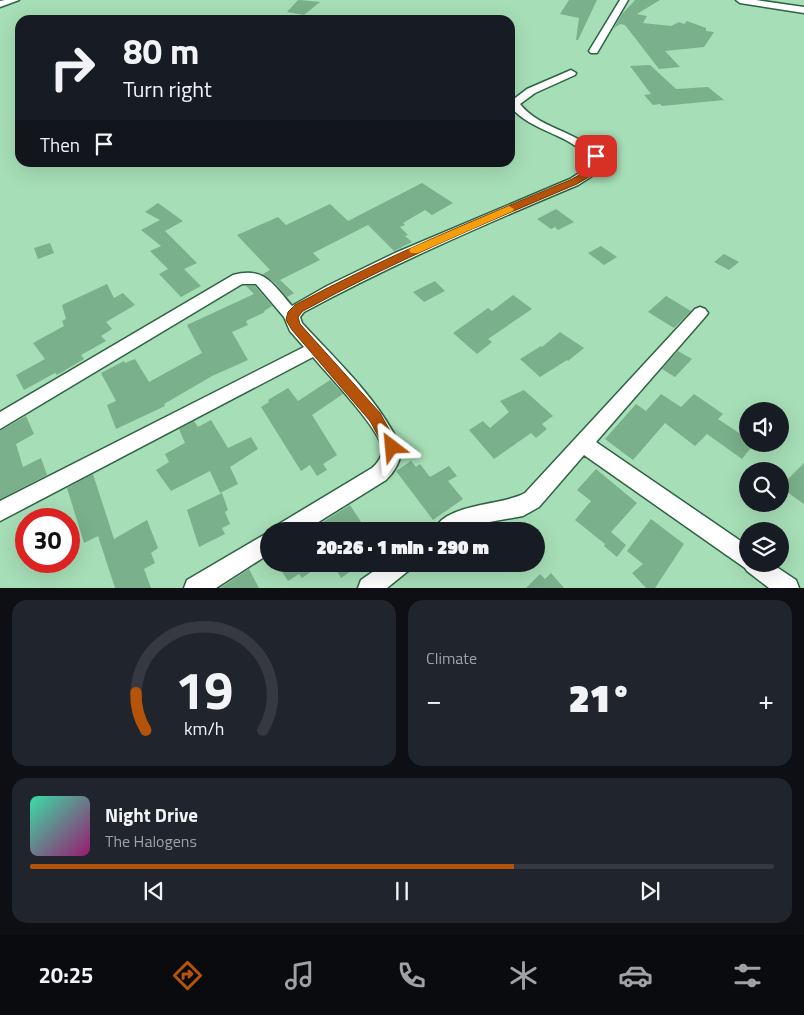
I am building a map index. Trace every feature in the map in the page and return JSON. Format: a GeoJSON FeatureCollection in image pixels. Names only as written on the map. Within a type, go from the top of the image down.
{"type":"FeatureCollection","features":[{"type":"Feature","properties":{"kind":"street"},"geometry":{"type":"LineString","coordinates":[[0,4],[15,0]]}},
{"type":"Feature","properties":{"kind":"street"},"geometry":{"type":"LineString","coordinates":[[594,51],[624,0]]}},
{"type":"Feature","properties":{"kind":"street"},"geometry":{"type":"LineString","coordinates":[[740,0],[804,10]]}},
{"type":"Feature","properties":{"kind":"street"},"geometry":{"type":"LineString","coordinates":[[515,102],[528,93],[571,73]]}},
{"type":"Feature","properties":{"kind":"street"},"geometry":{"type":"LineString","coordinates":[[292,316],[299,308],[362,274],[574,182],[588,174],[597,162],[590,150],[537,122],[515,106]]}},
{"type":"Feature","properties":{"kind":"street"},"geometry":{"type":"LineString","coordinates":[[0,421],[238,280],[251,278],[260,280],[292,316],[296,327],[375,417],[392,447],[388,465],[379,474],[301,522]]}},
{"type":"Feature","properties":{"kind":"street"},"geometry":{"type":"LineString","coordinates":[[460,522],[470,516],[516,509],[532,500],[700,313]]}},
{"type":"Feature","properties":{"kind":"street"},"geometry":{"type":"LineString","coordinates":[[0,511],[316,348]]}},
{"type":"Feature","properties":{"kind":"street"},"geometry":{"type":"LineString","coordinates":[[583,444],[739,553]]}},
{"type":"Feature","properties":{"kind":"street"},"geometry":{"type":"LineString","coordinates":[[194,588],[260,548]]}},
{"type":"Feature","properties":{"kind":"street"},"geometry":{"type":"LineString","coordinates":[[369,588],[390,572]]}},
{"type":"Feature","properties":{"kind":"street"},"geometry":{"type":"LineString","coordinates":[[765,572],[788,588]]}},
{"type":"Feature","properties":{"kind":"building"},"geometry":{"type":"Polygon","coordinates":[[[298,0],[320,2],[304,15],[287,12],[298,0]]]}},
{"type":"Feature","properties":{"kind":"building"},"geometry":{"type":"Polygon","coordinates":[[[569,0],[597,0],[578,40],[576,40],[579,18],[560,14],[569,0]]]}},
{"type":"Feature","properties":{"kind":"building"},"geometry":{"type":"Polygon","coordinates":[[[635,0],[660,0],[637,14],[647,16],[643,23],[671,26],[679,22],[684,24],[687,21],[706,28],[706,31],[714,32],[704,47],[665,51],[680,67],[659,69],[625,25],[620,24],[614,28],[622,14],[635,0]]]}},
{"type":"Feature","properties":{"kind":"building"},"geometry":{"type":"Polygon","coordinates":[[[650,65],[676,89],[708,87],[724,100],[662,106],[660,104],[653,105],[644,95],[651,94],[630,66],[650,65]]]}},
{"type":"Feature","properties":{"kind":"building"},"geometry":{"type":"Polygon","coordinates":[[[422,183],[453,203],[432,215],[425,210],[403,223],[405,225],[400,227],[408,235],[405,236],[412,242],[394,251],[368,225],[313,253],[320,260],[280,280],[294,293],[287,297],[275,283],[263,274],[270,270],[237,235],[278,217],[286,225],[330,204],[348,221],[422,183]]]}},
{"type":"Feature","properties":{"kind":"building"},"geometry":{"type":"Polygon","coordinates":[[[158,203],[183,221],[165,231],[197,263],[184,269],[201,286],[181,297],[159,274],[168,269],[150,251],[161,246],[141,230],[160,220],[145,212],[158,203]]]}},
{"type":"Feature","properties":{"kind":"building"},"geometry":{"type":"Polygon","coordinates":[[[556,209],[574,222],[558,230],[555,227],[551,229],[537,219],[556,209]]]}},
{"type":"Feature","properties":{"kind":"building"},"geometry":{"type":"Polygon","coordinates":[[[50,243],[54,253],[38,259],[34,248],[50,243]]]}},
{"type":"Feature","properties":{"kind":"building"},"geometry":{"type":"Polygon","coordinates":[[[601,246],[617,257],[604,265],[588,253],[601,246]]]}},
{"type":"Feature","properties":{"kind":"building"},"geometry":{"type":"Polygon","coordinates":[[[724,254],[739,262],[729,270],[714,262],[724,254]]]}},
{"type":"Feature","properties":{"kind":"building"},"geometry":{"type":"Polygon","coordinates":[[[435,281],[445,291],[424,302],[413,292],[435,281]]]}},
{"type":"Feature","properties":{"kind":"building"},"geometry":{"type":"Polygon","coordinates":[[[107,284],[114,298],[123,293],[135,305],[106,322],[112,329],[101,336],[106,341],[81,355],[84,359],[57,375],[55,373],[24,390],[16,375],[45,359],[33,343],[64,326],[62,321],[66,319],[62,305],[107,284]]]}},
{"type":"Feature","properties":{"kind":"building"},"geometry":{"type":"Polygon","coordinates":[[[246,286],[255,286],[272,306],[265,312],[246,321],[248,325],[232,332],[248,360],[212,376],[164,404],[165,406],[116,429],[107,405],[116,401],[101,373],[124,361],[125,363],[135,359],[149,382],[202,353],[187,325],[254,294],[246,286]]]}},
{"type":"Feature","properties":{"kind":"building"},"geometry":{"type":"Polygon","coordinates":[[[513,295],[532,309],[488,339],[492,342],[477,354],[453,333],[488,308],[492,311],[513,295]]]}},
{"type":"Feature","properties":{"kind":"building"},"geometry":{"type":"Polygon","coordinates":[[[666,296],[691,311],[674,328],[648,312],[666,296]]]}},
{"type":"Feature","properties":{"kind":"building"},"geometry":{"type":"Polygon","coordinates":[[[560,332],[584,348],[568,361],[540,377],[520,359],[542,347],[560,332]]]}},
{"type":"Feature","properties":{"kind":"building"},"geometry":{"type":"Polygon","coordinates":[[[678,351],[692,359],[675,377],[662,369],[678,351]]]}},
{"type":"Feature","properties":{"kind":"building"},"geometry":{"type":"Polygon","coordinates":[[[330,380],[343,394],[312,415],[337,455],[323,464],[327,470],[317,476],[310,465],[301,471],[261,407],[269,402],[268,400],[288,388],[298,401],[330,380]]]}},
{"type":"Feature","properties":{"kind":"building"},"geometry":{"type":"Polygon","coordinates":[[[524,390],[553,416],[542,424],[547,429],[536,438],[531,433],[494,459],[469,430],[483,421],[490,428],[509,412],[500,401],[524,390]]]}},
{"type":"Feature","properties":{"kind":"building"},"geometry":{"type":"Polygon","coordinates":[[[661,394],[681,407],[694,394],[723,414],[718,419],[739,433],[739,452],[748,452],[742,459],[707,434],[695,446],[665,423],[633,460],[605,439],[636,404],[646,411],[661,394]]]}},
{"type":"Feature","properties":{"kind":"building"},"geometry":{"type":"Polygon","coordinates":[[[26,416],[34,434],[16,444],[23,467],[41,458],[47,475],[0,499],[0,431],[26,416]]]}},
{"type":"Feature","properties":{"kind":"building"},"geometry":{"type":"Polygon","coordinates":[[[211,420],[228,448],[251,437],[258,449],[230,467],[238,484],[220,493],[210,471],[171,491],[156,470],[169,462],[165,454],[185,443],[179,429],[194,421],[198,427],[211,420]]]}},
{"type":"Feature","properties":{"kind":"building"},"geometry":{"type":"Polygon","coordinates":[[[411,461],[416,467],[420,464],[430,477],[449,466],[457,476],[448,481],[463,499],[433,520],[396,471],[411,461]]]}},
{"type":"Feature","properties":{"kind":"building"},"geometry":{"type":"Polygon","coordinates":[[[804,463],[804,504],[789,493],[789,478],[804,463]]]}},
{"type":"Feature","properties":{"kind":"building"},"geometry":{"type":"Polygon","coordinates":[[[596,469],[637,503],[611,532],[626,545],[617,557],[604,546],[605,544],[575,520],[591,501],[577,490],[596,469]]]}},
{"type":"Feature","properties":{"kind":"building"},"geometry":{"type":"Polygon","coordinates":[[[93,474],[114,539],[147,520],[158,548],[151,553],[155,563],[144,569],[151,588],[115,588],[98,536],[84,543],[80,530],[80,508],[73,508],[67,488],[93,474]]]}},
{"type":"Feature","properties":{"kind":"building"},"geometry":{"type":"Polygon","coordinates":[[[222,493],[228,510],[225,512],[230,524],[222,528],[225,534],[199,547],[187,510],[222,493]]]}},
{"type":"Feature","properties":{"kind":"building"},"geometry":{"type":"Polygon","coordinates":[[[350,505],[361,522],[323,522],[350,505]]]}},
{"type":"Feature","properties":{"kind":"building"},"geometry":{"type":"Polygon","coordinates":[[[651,519],[684,544],[655,588],[646,588],[632,573],[643,564],[627,551],[651,519]]]}},
{"type":"Feature","properties":{"kind":"building"},"geometry":{"type":"Polygon","coordinates":[[[249,569],[259,588],[220,588],[249,569]]]}},
{"type":"Feature","properties":{"kind":"building"},"geometry":{"type":"Polygon","coordinates":[[[282,572],[311,572],[302,578],[299,574],[288,581],[282,572]]]}},
{"type":"Feature","properties":{"kind":"building"},"geometry":{"type":"Polygon","coordinates":[[[338,572],[350,572],[341,578],[338,572]]]}},
{"type":"Feature","properties":{"kind":"building"},"geometry":{"type":"Polygon","coordinates":[[[551,573],[564,588],[526,588],[540,574],[545,579],[551,573]]]}},
{"type":"Feature","properties":{"kind":"slow traffic"},"geometry":{"type":"LineString","coordinates":[[414,250],[509,209]]}},
{"type":"Feature","properties":{"kind":"route"},"geometry":{"type":"LineString","coordinates":[[392,447],[375,417],[296,327],[292,316],[299,308],[362,274],[574,182],[594,168],[597,162],[596,156]]}}]}
